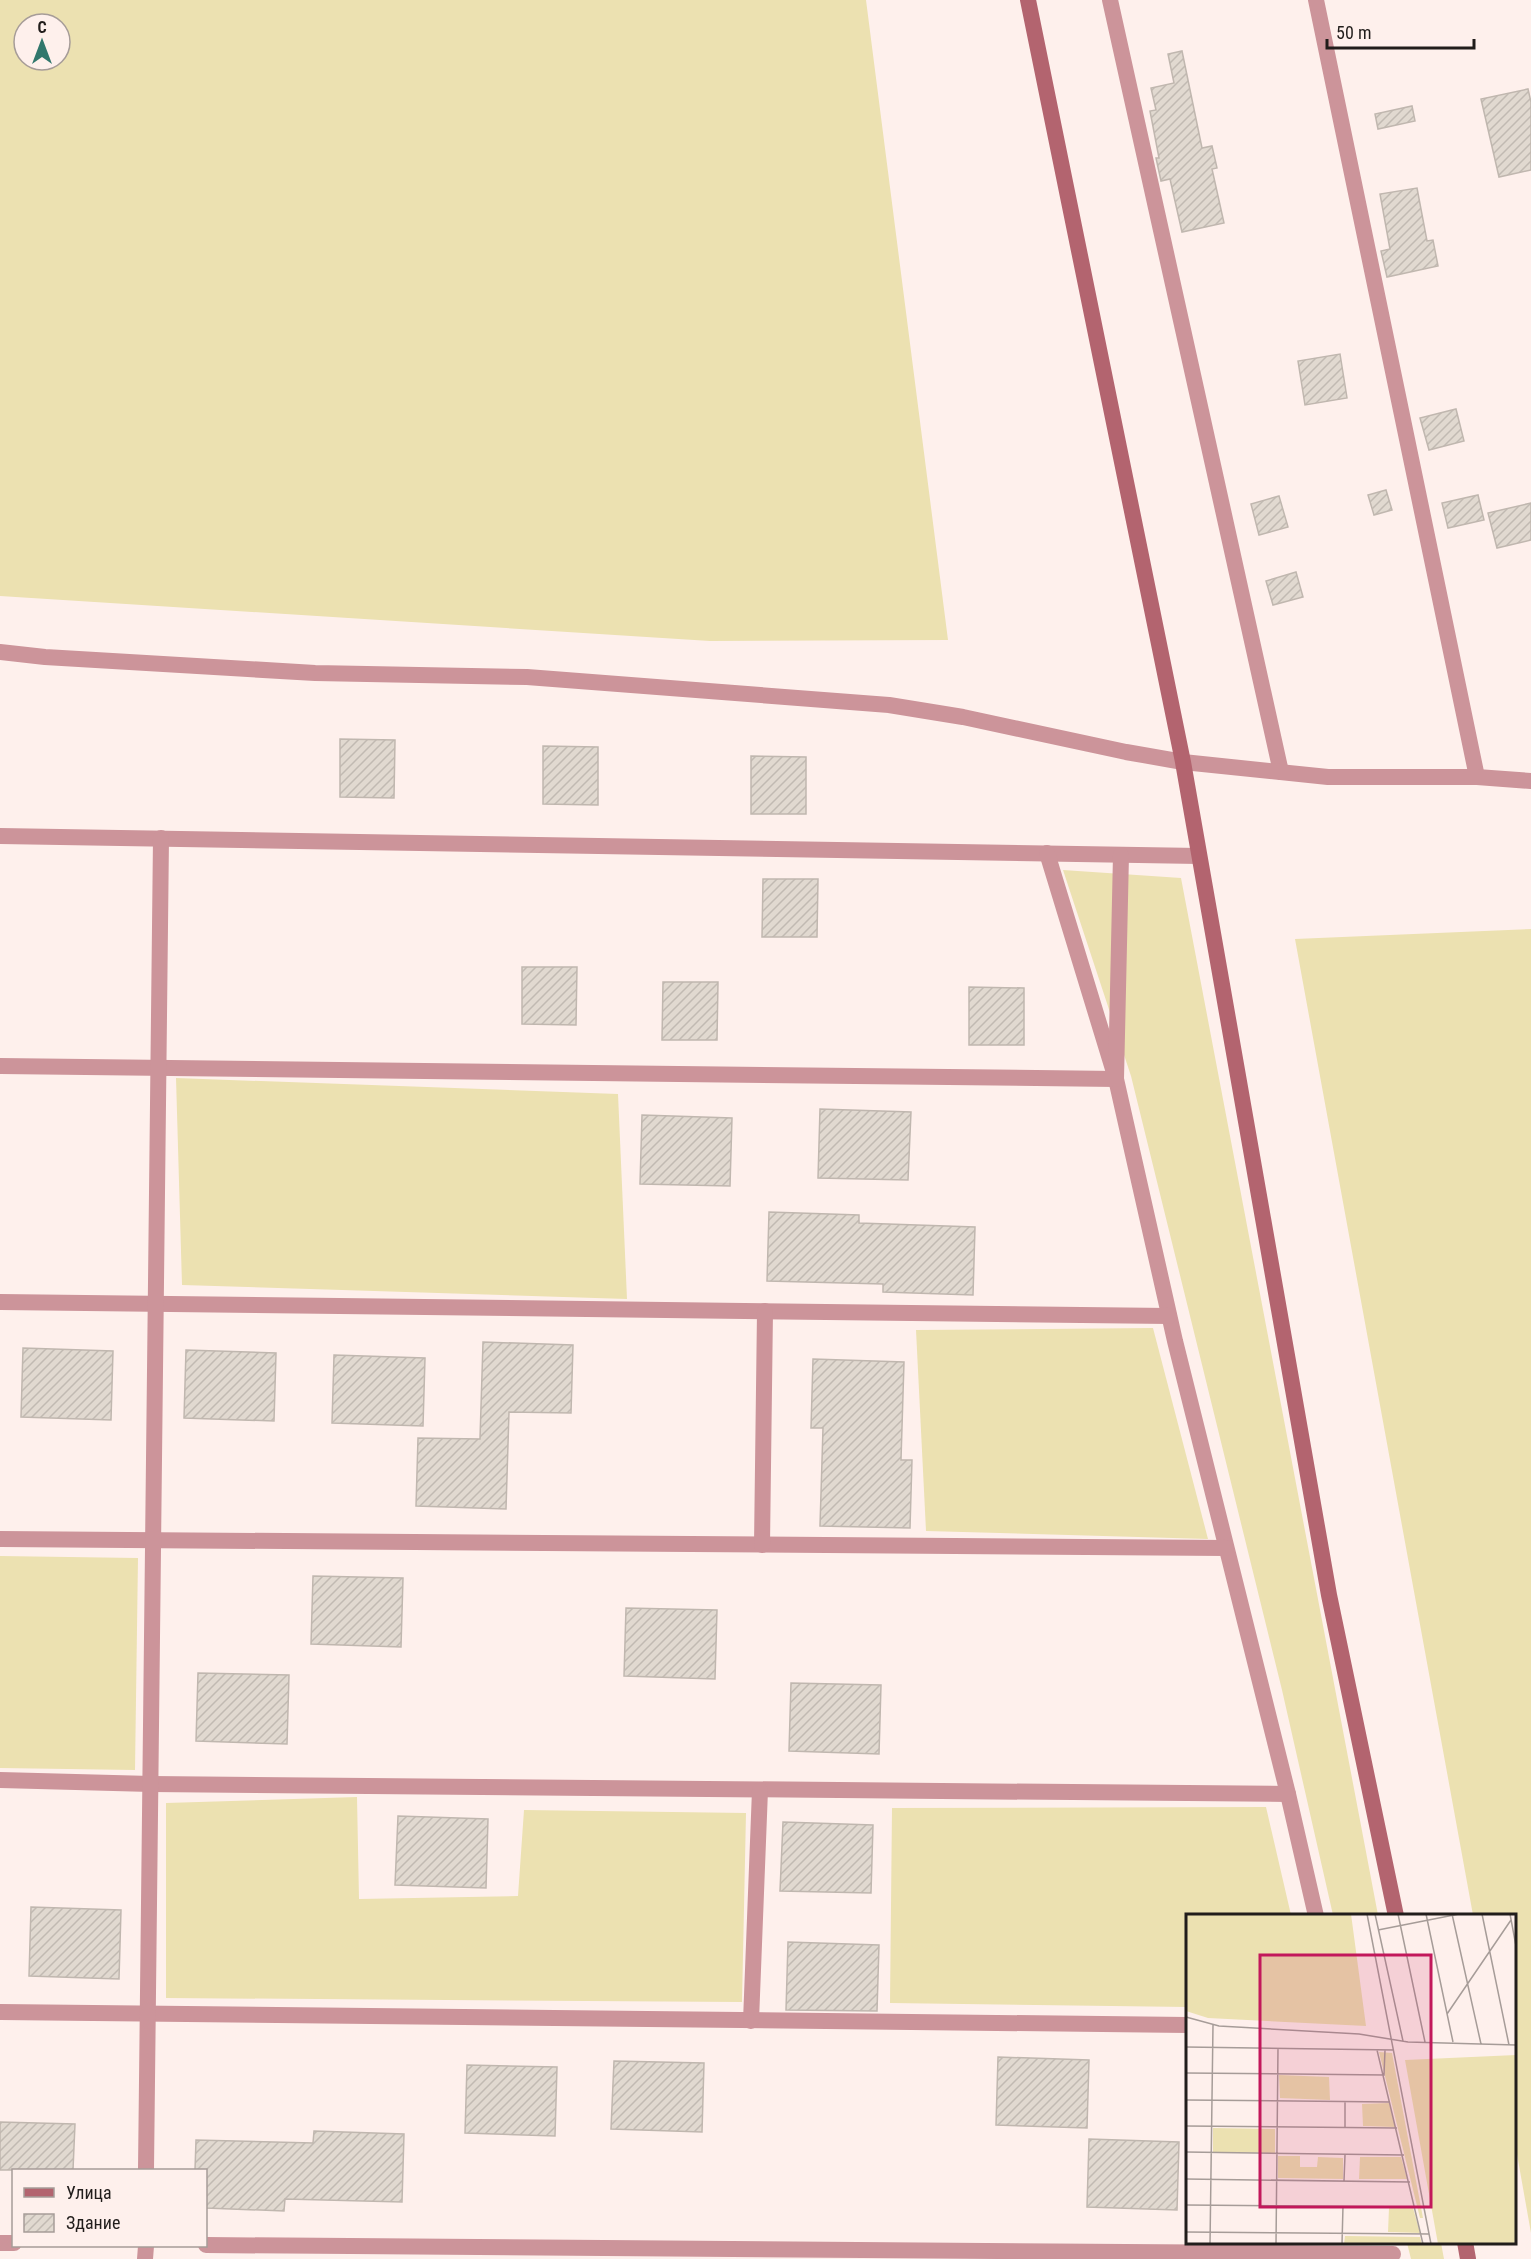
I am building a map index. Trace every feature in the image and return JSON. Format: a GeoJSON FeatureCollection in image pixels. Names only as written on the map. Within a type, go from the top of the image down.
{"type":"FeatureCollection","features":[{"type":"Feature","properties":{"kind":"main road"},"geometry":{"type":"LineString","coordinates":[[1028,0],[1183,762],[1329,1595],[1396,1914]]}},
{"type":"Feature","properties":{"kind":"main road"},"geometry":{"type":"LineString","coordinates":[[1465,2244],[1468,2259]]}},
{"type":"Feature","properties":{"kind":"street"},"geometry":{"type":"LineString","coordinates":[[1110,0],[1281,772]]}},
{"type":"Feature","properties":{"kind":"street"},"geometry":{"type":"LineString","coordinates":[[1316,0],[1477,777]]}},
{"type":"Feature","properties":{"kind":"street"},"geometry":{"type":"LineString","coordinates":[[0,652],[56,658],[291,672],[548,678],[889,705],[963,717],[1183,762],[1328,777],[1477,777],[1531,780]]}},
{"type":"Feature","properties":{"kind":"street"},"geometry":{"type":"LineString","coordinates":[[0,836],[1199,856]]}},
{"type":"Feature","properties":{"kind":"street"},"geometry":{"type":"LineString","coordinates":[[147,2169],[162,838]]}},
{"type":"Feature","properties":{"kind":"street"},"geometry":{"type":"LineString","coordinates":[[1047,853],[1116,1079],[1169,1316],[1288,1794],[1316,1914]]}},
{"type":"Feature","properties":{"kind":"street"},"geometry":{"type":"LineString","coordinates":[[1116,1079],[1122,855]]}},
{"type":"Feature","properties":{"kind":"street"},"geometry":{"type":"LineString","coordinates":[[0,1066],[1116,1079]]}},
{"type":"Feature","properties":{"kind":"street"},"geometry":{"type":"LineString","coordinates":[[0,1302],[1169,1316]]}},
{"type":"Feature","properties":{"kind":"street"},"geometry":{"type":"LineString","coordinates":[[762,1545],[765,1311]]}},
{"type":"Feature","properties":{"kind":"street"},"geometry":{"type":"LineString","coordinates":[[0,1539],[1226,1548]]}},
{"type":"Feature","properties":{"kind":"street"},"geometry":{"type":"LineString","coordinates":[[0,1780],[151,1784],[1288,1794]]}},
{"type":"Feature","properties":{"kind":"street"},"geometry":{"type":"LineString","coordinates":[[751,2021],[760,1790]]}},
{"type":"Feature","properties":{"kind":"street"},"geometry":{"type":"LineString","coordinates":[[0,2012],[1186,2025]]}},
{"type":"Feature","properties":{"kind":"street"},"geometry":{"type":"LineString","coordinates":[[207,2245],[743,2254],[1393,2252]]}},
{"type":"Feature","properties":{"kind":"shaded area"},"geometry":{"type":"Polygon","coordinates":[[[0,0],[866,0],[948,640],[710,641],[0,596],[0,0]]]}},
{"type":"Feature","properties":{"kind":"shaded area"},"geometry":{"type":"Polygon","coordinates":[[[1063,870],[1181,878],[1378,1914],[1333,1914],[1282,1690],[1131,1076],[1063,870]]]}},
{"type":"Feature","properties":{"kind":"shaded area"},"geometry":{"type":"Polygon","coordinates":[[[1531,929],[1531,2233],[1516,2149],[1516,1914],[1473,1914],[1295,939],[1531,929]]]}},
{"type":"Feature","properties":{"kind":"shaded area"},"geometry":{"type":"Polygon","coordinates":[[[176,1078],[618,1094],[627,1299],[182,1285],[176,1078]]]}},
{"type":"Feature","properties":{"kind":"shaded area"},"geometry":{"type":"Polygon","coordinates":[[[1153,1328],[1208,1539],[926,1531],[916,1330],[1153,1328]]]}},
{"type":"Feature","properties":{"kind":"shaded area"},"geometry":{"type":"Polygon","coordinates":[[[0,1556],[138,1558],[135,1770],[0,1768],[0,1556]]]}},
{"type":"Feature","properties":{"kind":"shaded area"},"geometry":{"type":"Polygon","coordinates":[[[357,1797],[359,1899],[518,1896],[524,1810],[746,1813],[742,2002],[166,1998],[166,1803],[357,1797]]]}},
{"type":"Feature","properties":{"kind":"shaded area"},"geometry":{"type":"Polygon","coordinates":[[[1266,1807],[1291,1914],[1186,1914],[1186,2007],[890,2003],[892,1808],[1266,1807]]]}},
{"type":"Feature","properties":{"kind":"shaded area"},"geometry":{"type":"Polygon","coordinates":[[[1407,2244],[1441,2244],[1444,2259],[1411,2259],[1407,2244]]]}},
{"type":"Feature","properties":{"kind":"building"},"geometry":{"type":"Polygon","coordinates":[[[1182,51],[1202,148],[1212,146],[1217,168],[1212,169],[1224,223],[1182,232],[1170,179],[1161,181],[1150,111],[1156,110],[1151,88],[1174,83],[1168,54],[1182,51]]]}},
{"type":"Feature","properties":{"kind":"building"},"geometry":{"type":"Polygon","coordinates":[[[1528,89],[1531,102],[1531,170],[1499,177],[1481,99],[1528,89]]]}},
{"type":"Feature","properties":{"kind":"building"},"geometry":{"type":"Polygon","coordinates":[[[1412,106],[1415,121],[1378,129],[1375,114],[1412,106]]]}},
{"type":"Feature","properties":{"kind":"building"},"geometry":{"type":"Polygon","coordinates":[[[1417,188],[1427,241],[1433,240],[1438,266],[1387,277],[1381,251],[1390,249],[1380,194],[1417,188]]]}},
{"type":"Feature","properties":{"kind":"building"},"geometry":{"type":"Polygon","coordinates":[[[1340,354],[1347,398],[1305,405],[1298,361],[1340,354]]]}},
{"type":"Feature","properties":{"kind":"building"},"geometry":{"type":"Polygon","coordinates":[[[1456,409],[1464,441],[1429,450],[1420,418],[1456,409]]]}},
{"type":"Feature","properties":{"kind":"building"},"geometry":{"type":"Polygon","coordinates":[[[1386,490],[1392,510],[1374,515],[1368,495],[1386,490]]]}},
{"type":"Feature","properties":{"kind":"building"},"geometry":{"type":"Polygon","coordinates":[[[1478,495],[1484,520],[1448,528],[1442,503],[1478,495]]]}},
{"type":"Feature","properties":{"kind":"building"},"geometry":{"type":"Polygon","coordinates":[[[1279,496],[1288,527],[1259,535],[1251,504],[1279,496]]]}},
{"type":"Feature","properties":{"kind":"building"},"geometry":{"type":"Polygon","coordinates":[[[1531,503],[1531,540],[1497,548],[1488,513],[1531,503]]]}},
{"type":"Feature","properties":{"kind":"building"},"geometry":{"type":"Polygon","coordinates":[[[1296,572],[1303,597],[1273,605],[1266,581],[1296,572]]]}},
{"type":"Feature","properties":{"kind":"building"},"geometry":{"type":"Polygon","coordinates":[[[340,739],[395,740],[394,798],[340,797],[340,739]]]}},
{"type":"Feature","properties":{"kind":"building"},"geometry":{"type":"Polygon","coordinates":[[[543,746],[598,747],[598,805],[543,804],[543,746]]]}},
{"type":"Feature","properties":{"kind":"building"},"geometry":{"type":"Polygon","coordinates":[[[751,756],[806,757],[806,814],[751,814],[751,756]]]}},
{"type":"Feature","properties":{"kind":"building"},"geometry":{"type":"Polygon","coordinates":[[[763,879],[818,879],[817,937],[762,937],[763,879]]]}},
{"type":"Feature","properties":{"kind":"building"},"geometry":{"type":"Polygon","coordinates":[[[522,967],[577,967],[576,1025],[522,1024],[522,967]]]}},
{"type":"Feature","properties":{"kind":"building"},"geometry":{"type":"Polygon","coordinates":[[[663,982],[718,982],[717,1040],[662,1040],[663,982]]]}},
{"type":"Feature","properties":{"kind":"building"},"geometry":{"type":"Polygon","coordinates":[[[969,987],[1024,988],[1024,1045],[969,1045],[969,987]]]}},
{"type":"Feature","properties":{"kind":"building"},"geometry":{"type":"Polygon","coordinates":[[[820,1109],[911,1112],[908,1180],[818,1178],[820,1109]]]}},
{"type":"Feature","properties":{"kind":"building"},"geometry":{"type":"Polygon","coordinates":[[[642,1115],[732,1118],[730,1186],[640,1184],[642,1115]]]}},
{"type":"Feature","properties":{"kind":"building"},"geometry":{"type":"Polygon","coordinates":[[[769,1212],[859,1215],[859,1223],[975,1227],[973,1295],[883,1292],[883,1284],[767,1281],[769,1212]]]}},
{"type":"Feature","properties":{"kind":"building"},"geometry":{"type":"Polygon","coordinates":[[[483,1342],[573,1345],[571,1413],[509,1412],[506,1509],[416,1506],[418,1438],[480,1439],[483,1342]]]}},
{"type":"Feature","properties":{"kind":"building"},"geometry":{"type":"Polygon","coordinates":[[[23,1348],[113,1351],[111,1420],[21,1417],[23,1348]]]}},
{"type":"Feature","properties":{"kind":"building"},"geometry":{"type":"Polygon","coordinates":[[[186,1350],[276,1353],[274,1421],[184,1418],[186,1350]]]}},
{"type":"Feature","properties":{"kind":"building"},"geometry":{"type":"Polygon","coordinates":[[[334,1355],[425,1358],[423,1426],[332,1423],[334,1355]]]}},
{"type":"Feature","properties":{"kind":"building"},"geometry":{"type":"Polygon","coordinates":[[[813,1359],[904,1362],[901,1460],[912,1460],[910,1528],[820,1526],[823,1428],[811,1428],[813,1359]]]}},
{"type":"Feature","properties":{"kind":"building"},"geometry":{"type":"Polygon","coordinates":[[[313,1576],[403,1578],[401,1647],[311,1644],[313,1576]]]}},
{"type":"Feature","properties":{"kind":"building"},"geometry":{"type":"Polygon","coordinates":[[[626,1608],[717,1610],[715,1679],[624,1676],[626,1608]]]}},
{"type":"Feature","properties":{"kind":"building"},"geometry":{"type":"Polygon","coordinates":[[[198,1673],[289,1675],[287,1744],[196,1741],[198,1673]]]}},
{"type":"Feature","properties":{"kind":"building"},"geometry":{"type":"Polygon","coordinates":[[[791,1683],[881,1685],[879,1754],[789,1751],[791,1683]]]}},
{"type":"Feature","properties":{"kind":"building"},"geometry":{"type":"Polygon","coordinates":[[[398,1816],[488,1819],[486,1888],[395,1885],[398,1816]]]}},
{"type":"Feature","properties":{"kind":"building"},"geometry":{"type":"Polygon","coordinates":[[[783,1822],[873,1825],[871,1893],[780,1891],[783,1822]]]}},
{"type":"Feature","properties":{"kind":"building"},"geometry":{"type":"Polygon","coordinates":[[[31,1907],[121,1910],[119,1979],[29,1976],[31,1907]]]}},
{"type":"Feature","properties":{"kind":"building"},"geometry":{"type":"Polygon","coordinates":[[[788,1942],[879,1945],[877,2011],[786,2010],[788,1942]]]}},
{"type":"Feature","properties":{"kind":"building"},"geometry":{"type":"Polygon","coordinates":[[[998,2057],[1089,2060],[1087,2128],[996,2125],[998,2057]]]}},
{"type":"Feature","properties":{"kind":"building"},"geometry":{"type":"Polygon","coordinates":[[[614,2061],[704,2063],[702,2132],[611,2129],[614,2061]]]}},
{"type":"Feature","properties":{"kind":"building"},"geometry":{"type":"Polygon","coordinates":[[[467,2065],[557,2067],[555,2136],[465,2133],[467,2065]]]}},
{"type":"Feature","properties":{"kind":"building"},"geometry":{"type":"Polygon","coordinates":[[[0,2122],[75,2124],[73,2169],[0,2170],[0,2122]]]}},
{"type":"Feature","properties":{"kind":"building"},"geometry":{"type":"Polygon","coordinates":[[[314,2131],[404,2134],[402,2202],[285,2199],[284,2211],[207,2208],[207,2169],[195,2169],[196,2140],[313,2143],[314,2131]]]}},
{"type":"Feature","properties":{"kind":"building"},"geometry":{"type":"Polygon","coordinates":[[[1089,2139],[1179,2142],[1177,2210],[1087,2207],[1089,2139]]]}}]}
